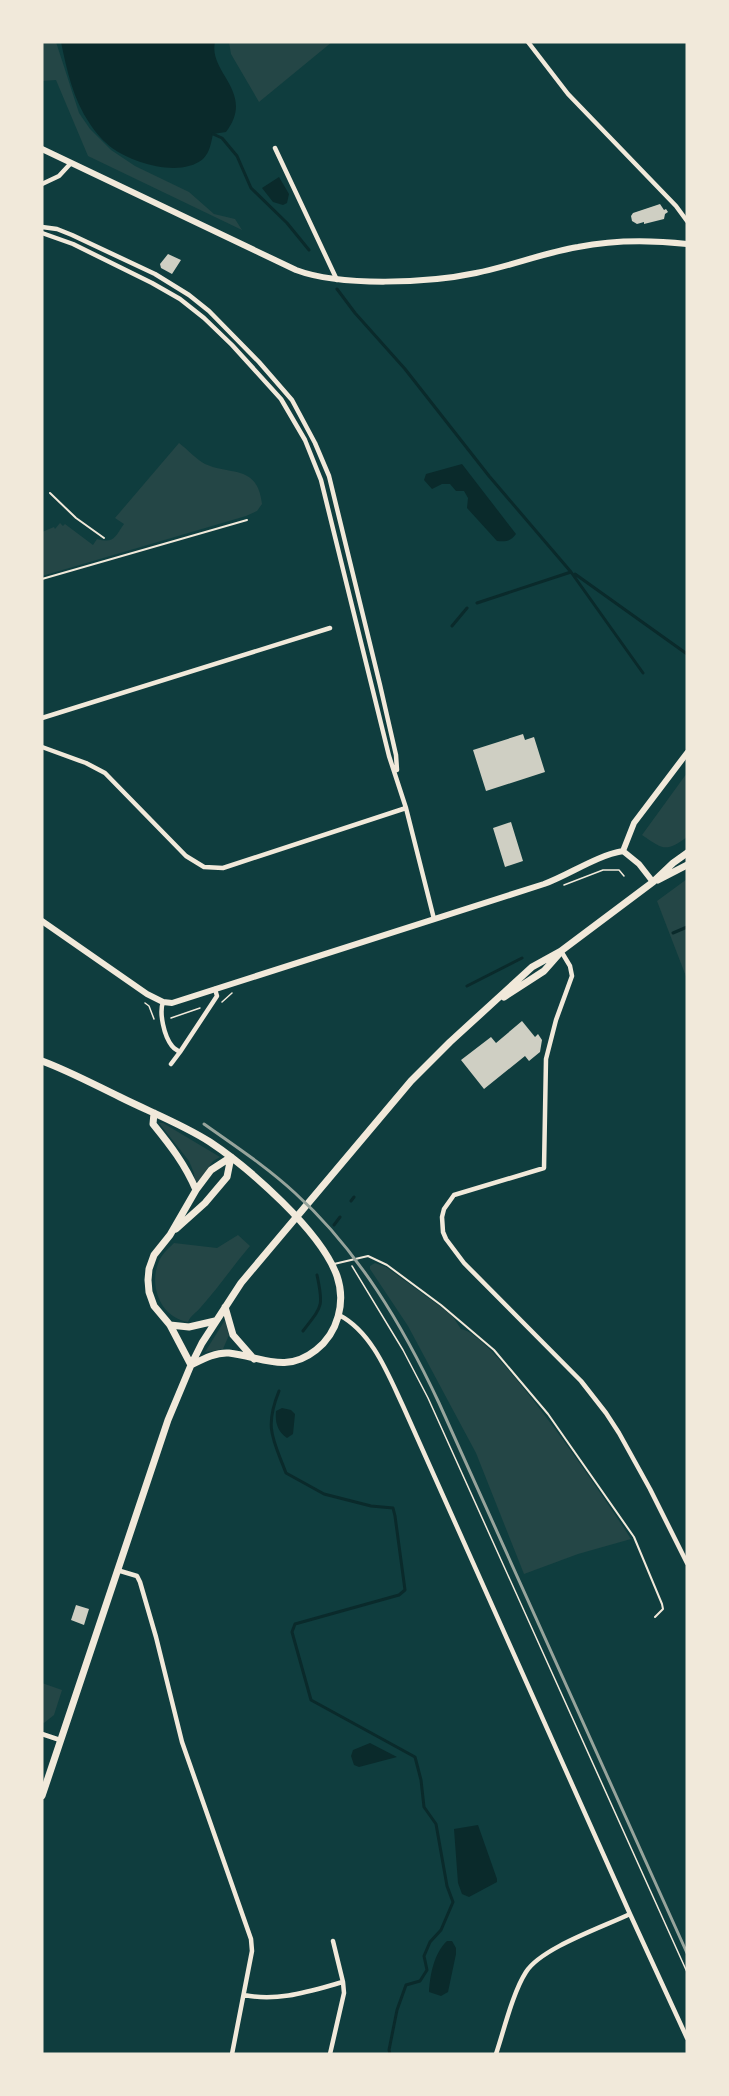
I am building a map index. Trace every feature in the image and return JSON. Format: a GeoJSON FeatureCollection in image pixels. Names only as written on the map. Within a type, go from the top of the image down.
{"type":"FeatureCollection","features":[{"type":"Feature","properties":{"kind":"main road"},"geometry":{"type":"LineString","coordinates":[[42,1796],[168,1420],[191,1365],[225,1307],[275,1241],[411,1081],[450,1042],[489,1006],[544,971],[561,951],[653,882],[673,862],[687,853]]}},
{"type":"Feature","properties":{"kind":"main road"},"geometry":{"type":"LineString","coordinates":[[653,882],[687,865]]}},
{"type":"Feature","properties":{"kind":"main road"},"geometry":{"type":"LineString","coordinates":[[42,1061],[154,1113],[207,1141],[231,1157],[286,1207],[306,1229],[331,1264],[339,1285],[339,1315],[330,1335],[309,1355],[288,1363],[279,1363],[228,1353],[210,1356],[191,1365]]}},
{"type":"Feature","properties":{"kind":"main road"},"geometry":{"type":"LineString","coordinates":[[154,1113],[153,1124],[179,1155],[196,1190]]}},
{"type":"Feature","properties":{"kind":"main road"},"geometry":{"type":"LineString","coordinates":[[191,1365],[170,1325],[154,1306],[147,1280],[148,1269],[196,1190],[211,1170],[231,1157]]}},
{"type":"Feature","properties":{"kind":"main road"},"geometry":{"type":"LineString","coordinates":[[170,1235],[205,1203],[227,1177],[231,1157]]}},
{"type":"Feature","properties":{"kind":"main road"},"geometry":{"type":"LineString","coordinates":[[225,1307],[233,1335],[254,1359]]}},
{"type":"Feature","properties":{"kind":"main road"},"geometry":{"type":"LineString","coordinates":[[170,1325],[189,1327],[215,1322]]}},
{"type":"Feature","properties":{"kind":"street"},"geometry":{"type":"LineString","coordinates":[[528,42],[568,93],[676,206],[687,221]]}},
{"type":"Feature","properties":{"kind":"street"},"geometry":{"type":"LineString","coordinates":[[275,148],[337,280]]}},
{"type":"Feature","properties":{"kind":"street"},"geometry":{"type":"LineString","coordinates":[[42,149],[314,277],[376,281],[454,277],[594,244],[642,242],[687,244]]}},
{"type":"Feature","properties":{"kind":"street"},"geometry":{"type":"LineString","coordinates":[[42,184],[59,176],[70,163]]}},
{"type":"Feature","properties":{"kind":"street"},"geometry":{"type":"LineString","coordinates":[[42,227],[57,229],[72,235],[154,274],[189,295],[209,311],[260,362],[292,400],[315,443],[329,476],[396,755],[397,776]]}},
{"type":"Feature","properties":{"kind":"street"},"geometry":{"type":"LineString","coordinates":[[42,233],[73,244],[180,299],[232,345],[281,399],[305,440],[321,480],[389,756],[406,808],[434,919]]}},
{"type":"Feature","properties":{"kind":"street"},"geometry":{"type":"LineString","coordinates":[[42,718],[330,628]]}},
{"type":"Feature","properties":{"kind":"street"},"geometry":{"type":"LineString","coordinates":[[42,747],[86,763],[105,773],[186,856],[204,867],[223,868],[406,808]]}},
{"type":"Feature","properties":{"kind":"street"},"geometry":{"type":"LineString","coordinates":[[623,851],[634,823],[687,753]]}},
{"type":"Feature","properties":{"kind":"street"},"geometry":{"type":"LineString","coordinates":[[623,851],[639,864],[653,882]]}},
{"type":"Feature","properties":{"kind":"street"},"geometry":{"type":"LineString","coordinates":[[42,921],[147,994],[163,1002],[172,1002],[567,876],[609,854],[623,851]]}},
{"type":"Feature","properties":{"kind":"street"},"geometry":{"type":"LineString","coordinates":[[561,951],[570,966],[572,976],[556,1020],[546,1059],[544,1168],[454,1195],[444,1209],[443,1232],[464,1263],[581,1381],[606,1413],[619,1432],[687,1563]]}},
{"type":"Feature","properties":{"kind":"street"},"geometry":{"type":"LineString","coordinates":[[171,1064],[217,996],[215,989]]}},
{"type":"Feature","properties":{"kind":"street"},"geometry":{"type":"LineString","coordinates":[[163,1002],[162,1021],[172,1046],[180,1052]]}},
{"type":"Feature","properties":{"kind":"street"},"geometry":{"type":"LineString","coordinates":[[339,1315],[359,1328],[387,1373],[687,2038]]}},
{"type":"Feature","properties":{"kind":"street"},"geometry":{"type":"LineString","coordinates":[[117,1570],[137,1576],[140,1582],[182,1742],[251,1939],[252,1951],[232,2054]]}},
{"type":"Feature","properties":{"kind":"street"},"geometry":{"type":"LineString","coordinates":[[42,1734],[60,1740]]}},
{"type":"Feature","properties":{"kind":"street"},"geometry":{"type":"LineString","coordinates":[[496,2054],[520,1983],[532,1964],[549,1952],[630,1914]]}},
{"type":"Feature","properties":{"kind":"street"},"geometry":{"type":"LineString","coordinates":[[330,2054],[344,1993],[333,1941]]}},
{"type":"Feature","properties":{"kind":"street"},"geometry":{"type":"LineString","coordinates":[[244,1995],[258,1998],[289,1997],[343,1982]]}},
{"type":"Feature","properties":{"kind":"lane"},"geometry":{"type":"LineString","coordinates":[[50,494],[76,518],[104,538]]}},
{"type":"Feature","properties":{"kind":"lane"},"geometry":{"type":"LineString","coordinates":[[42,579],[248,520]]}},
{"type":"Feature","properties":{"kind":"lane"},"geometry":{"type":"LineString","coordinates":[[331,1264],[368,1257],[387,1265],[441,1305],[495,1350],[548,1414],[634,1537],[662,1604],[663,1609],[655,1617]]}},
{"type":"Feature","properties":{"kind":"path"},"geometry":{"type":"LineString","coordinates":[[162,1021],[212,1004]]}},
{"type":"Feature","properties":{"kind":"path"},"geometry":{"type":"LineString","coordinates":[[349,1261],[404,1350],[428,1398],[687,1972]]}},
{"type":"Feature","properties":{"kind":"shaded area"},"geometry":{"type":"Polygon","coordinates":[[[42,42],[56,42],[79,113],[90,129],[111,150],[135,166],[189,192],[214,214],[235,219],[242,230],[88,156],[56,80],[42,81],[42,42]]]}},
{"type":"Feature","properties":{"kind":"shaded area"},"geometry":{"type":"Polygon","coordinates":[[[61,42],[215,42],[218,64],[234,94],[236,105],[234,118],[226,132],[213,134],[207,153],[203,159],[193,165],[170,168],[132,159],[106,143],[84,114],[71,84],[61,42]]]}},
{"type":"Feature","properties":{"kind":"shaded area"},"geometry":{"type":"Polygon","coordinates":[[[229,42],[332,42],[259,102],[231,54],[229,42]]]}},
{"type":"Feature","properties":{"kind":"shaded area"},"geometry":{"type":"Polygon","coordinates":[[[279,177],[289,194],[287,203],[283,205],[273,202],[262,188],[279,177]]]}},
{"type":"Feature","properties":{"kind":"shaded area"},"geometry":{"type":"Polygon","coordinates":[[[179,443],[205,464],[242,473],[249,477],[259,491],[262,504],[257,511],[42,576],[42,532],[54,527],[55,529],[60,523],[63,526],[65,524],[93,545],[97,539],[111,540],[124,524],[115,518],[179,443]]]}},
{"type":"Feature","properties":{"kind":"shaded area"},"geometry":{"type":"Polygon","coordinates":[[[462,464],[516,534],[510,540],[497,541],[467,508],[468,498],[464,491],[456,491],[450,484],[442,484],[432,489],[424,480],[426,474],[462,464]]]}},
{"type":"Feature","properties":{"kind":"shaded area"},"geometry":{"type":"Polygon","coordinates":[[[687,773],[687,837],[669,847],[660,846],[642,835],[687,773]]]}},
{"type":"Feature","properties":{"kind":"shaded area"},"geometry":{"type":"Polygon","coordinates":[[[687,879],[687,979],[657,901],[687,879]]]}},
{"type":"Feature","properties":{"kind":"shaded area"},"geometry":{"type":"Polygon","coordinates":[[[159,1123],[163,1123],[220,1157],[213,1161],[195,1186],[194,1173],[189,1161],[159,1123]]]}},
{"type":"Feature","properties":{"kind":"shaded area"},"geometry":{"type":"Polygon","coordinates":[[[238,1235],[250,1246],[188,1322],[179,1319],[164,1308],[156,1290],[156,1271],[159,1261],[174,1243],[217,1248],[238,1235]]]}},
{"type":"Feature","properties":{"kind":"shaded area"},"geometry":{"type":"Polygon","coordinates":[[[375,1263],[386,1267],[441,1307],[453,1317],[461,1329],[477,1338],[498,1359],[550,1422],[631,1539],[578,1554],[524,1574],[476,1453],[408,1326],[370,1269],[370,1266],[375,1263]]]}},
{"type":"Feature","properties":{"kind":"shaded area"},"geometry":{"type":"Polygon","coordinates":[[[225,1320],[229,1335],[223,1349],[205,1352],[225,1320]]]}},
{"type":"Feature","properties":{"kind":"shaded area"},"geometry":{"type":"Polygon","coordinates":[[[282,1408],[291,1410],[295,1414],[293,1434],[287,1438],[276,1423],[276,1411],[282,1408]]]}},
{"type":"Feature","properties":{"kind":"shaded area"},"geometry":{"type":"Polygon","coordinates":[[[42,1683],[62,1690],[54,1715],[44,1723],[42,1722],[42,1683]]]}},
{"type":"Feature","properties":{"kind":"shaded area"},"geometry":{"type":"Polygon","coordinates":[[[370,1743],[397,1757],[359,1767],[354,1765],[351,1756],[353,1750],[370,1743]]]}},
{"type":"Feature","properties":{"kind":"shaded area"},"geometry":{"type":"Polygon","coordinates":[[[478,1825],[497,1882],[469,1897],[462,1894],[458,1883],[454,1829],[478,1825]]]}},
{"type":"Feature","properties":{"kind":"shaded area"},"geometry":{"type":"Polygon","coordinates":[[[447,1941],[452,1941],[456,1954],[448,1992],[441,1996],[429,1992],[436,1958],[447,1941]]]}},
{"type":"Feature","properties":{"kind":"building"},"geometry":{"type":"Polygon","coordinates":[[[660,204],[668,212],[664,219],[644,224],[644,222],[637,224],[632,221],[633,213],[660,204]]]}},
{"type":"Feature","properties":{"kind":"building"},"geometry":{"type":"Polygon","coordinates":[[[168,254],[181,260],[172,274],[161,268],[160,264],[168,254]]]}},
{"type":"Feature","properties":{"kind":"building"},"geometry":{"type":"Polygon","coordinates":[[[523,734],[525,740],[534,737],[545,772],[486,791],[473,750],[523,734]]]}},
{"type":"Feature","properties":{"kind":"building"},"geometry":{"type":"Polygon","coordinates":[[[511,822],[523,861],[505,867],[493,828],[511,822]]]}},
{"type":"Feature","properties":{"kind":"building"},"geometry":{"type":"Polygon","coordinates":[[[522,1021],[535,1037],[538,1034],[542,1040],[540,1052],[529,1061],[525,1056],[484,1089],[461,1060],[491,1037],[496,1043],[522,1021]]]}},
{"type":"Feature","properties":{"kind":"building"},"geometry":{"type":"Polygon","coordinates":[[[76,1605],[89,1609],[84,1625],[71,1620],[76,1605]]]}},
{"type":"Feature","properties":{"kind":"waterway"},"geometry":{"type":"LineString","coordinates":[[213,134],[222,138],[237,156],[251,188],[287,223],[309,250]]}},
{"type":"Feature","properties":{"kind":"waterway"},"geometry":{"type":"LineString","coordinates":[[337,289],[355,313],[405,369],[489,476],[571,572],[643,673]]}},
{"type":"Feature","properties":{"kind":"waterway"},"geometry":{"type":"LineString","coordinates":[[477,603],[571,572]]}},
{"type":"Feature","properties":{"kind":"waterway"},"geometry":{"type":"LineString","coordinates":[[575,574],[687,654]]}},
{"type":"Feature","properties":{"kind":"waterway"},"geometry":{"type":"LineString","coordinates":[[452,626],[467,608]]}},
{"type":"Feature","properties":{"kind":"waterway"},"geometry":{"type":"LineString","coordinates":[[673,933],[687,927]]}},
{"type":"Feature","properties":{"kind":"waterway"},"geometry":{"type":"LineString","coordinates":[[467,986],[522,958]]}},
{"type":"Feature","properties":{"kind":"waterway"},"geometry":{"type":"LineString","coordinates":[[351,1201],[354,1197]]}},
{"type":"Feature","properties":{"kind":"waterway"},"geometry":{"type":"LineString","coordinates":[[334,1225],[340,1217]]}},
{"type":"Feature","properties":{"kind":"waterway"},"geometry":{"type":"LineString","coordinates":[[303,1331],[320,1306],[317,1275]]}},
{"type":"Feature","properties":{"kind":"waterway"},"geometry":{"type":"LineString","coordinates":[[279,1391],[271,1424],[274,1442],[286,1473],[324,1494],[371,1506],[393,1508],[395,1516],[405,1590],[399,1595],[295,1624],[292,1632],[311,1700],[415,1757],[421,1780],[424,1807],[436,1824],[447,1886],[453,1902],[441,1930],[430,1942],[424,1956],[427,1970],[420,1981],[406,1985],[397,2010],[390,2054]]}},
{"type":"Feature","properties":{"kind":"railway"},"geometry":{"type":"LineString","coordinates":[[204,1124],[273,1174],[318,1215],[359,1264],[394,1318],[439,1403],[687,1953]]}}]}
